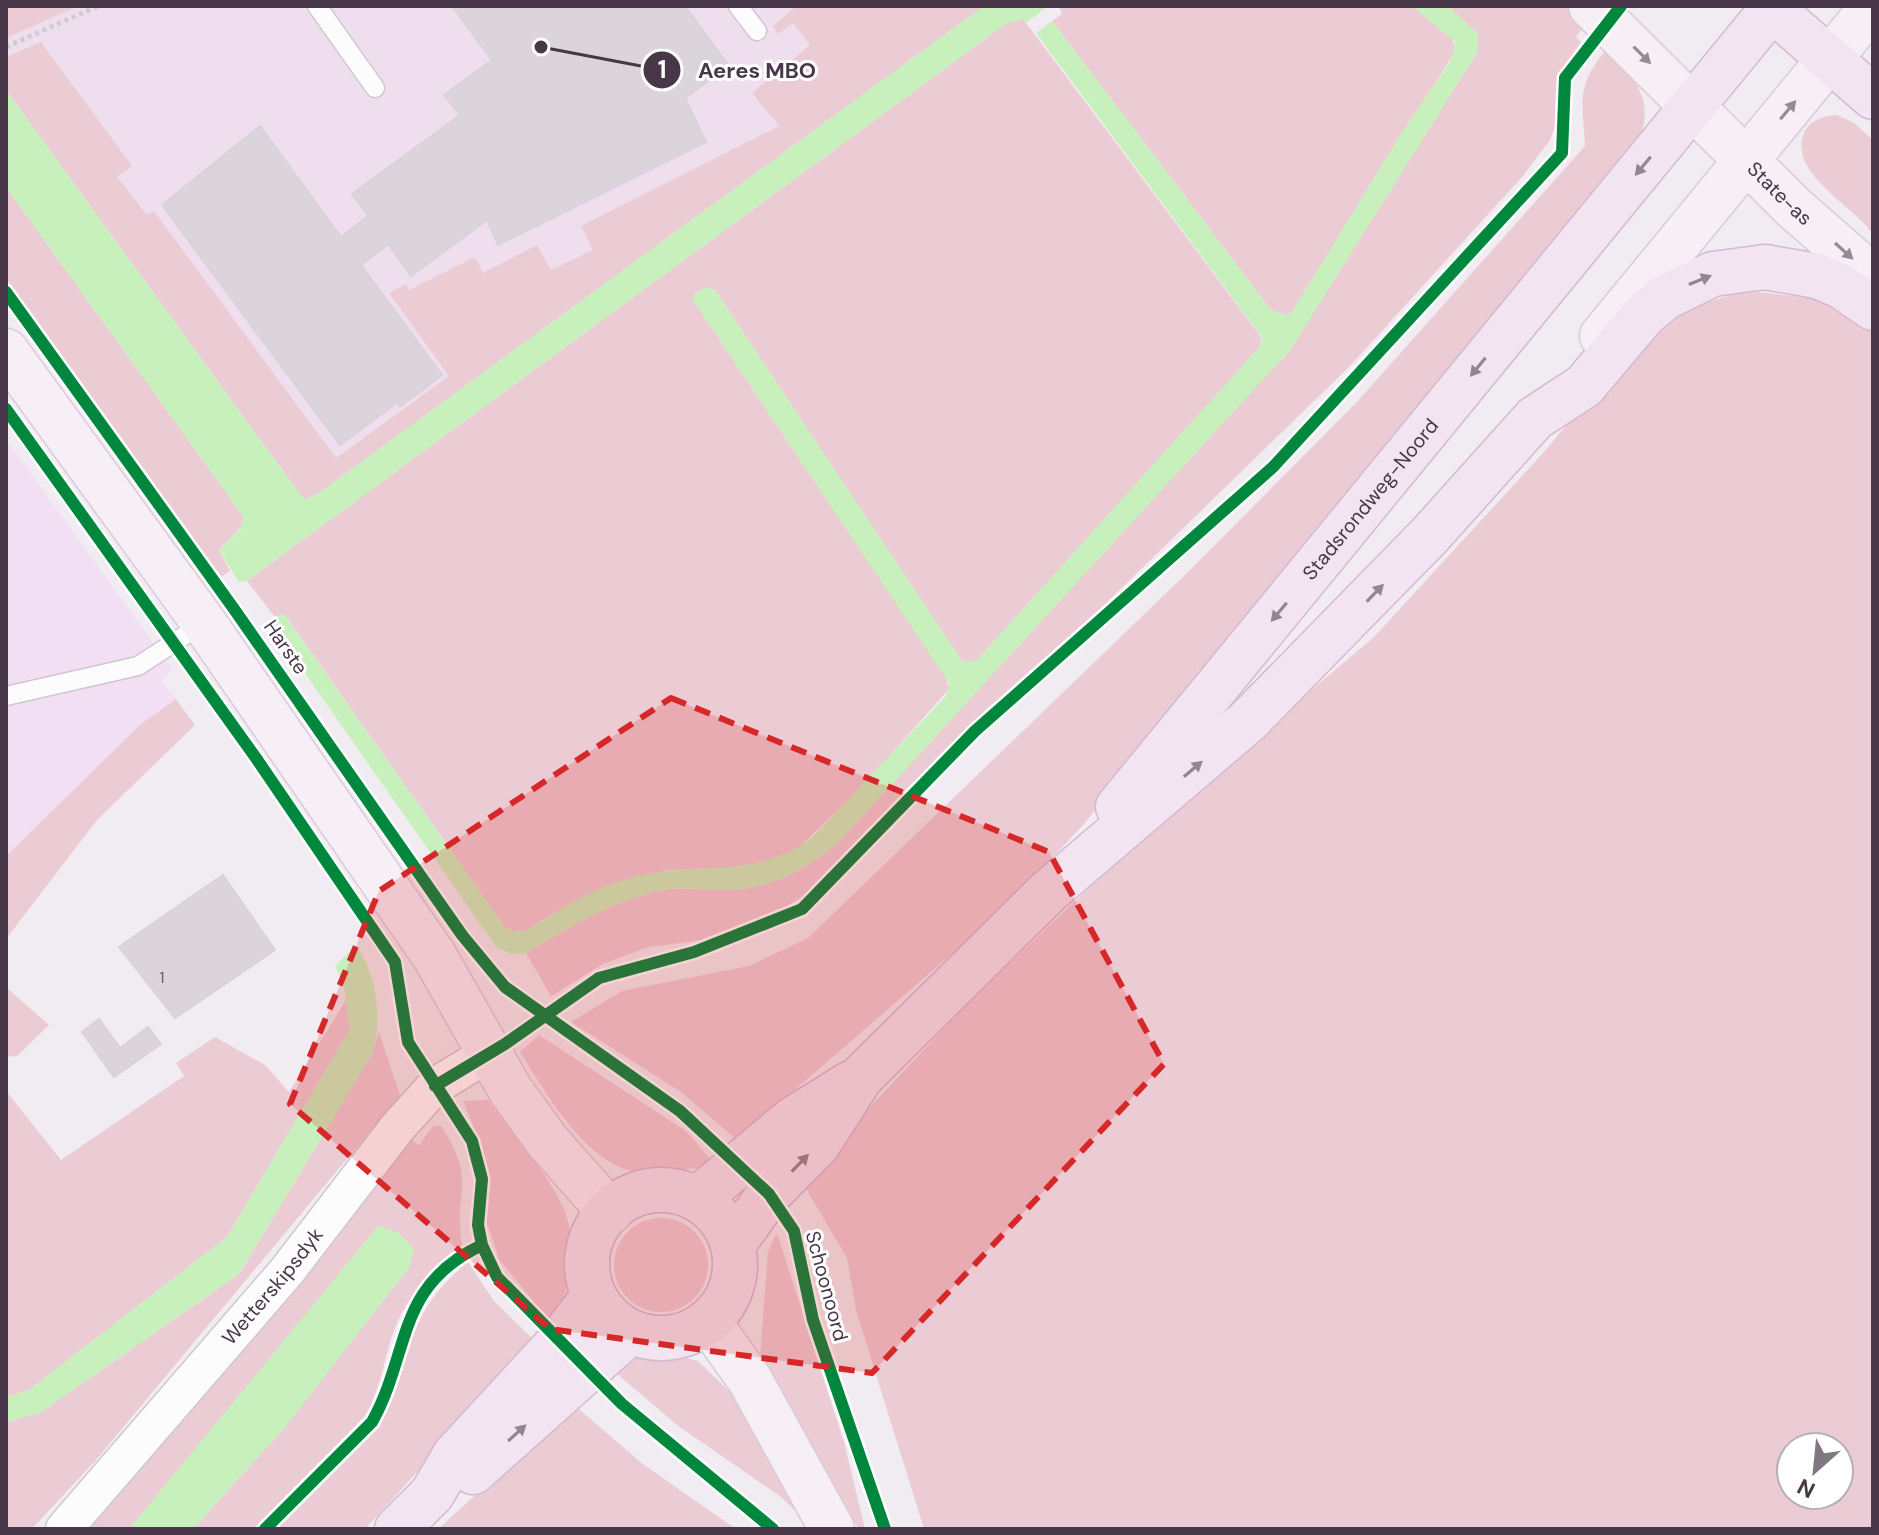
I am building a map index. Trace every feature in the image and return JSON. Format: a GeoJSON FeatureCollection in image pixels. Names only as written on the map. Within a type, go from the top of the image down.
{"type":"FeatureCollection","features":[{"type":"Feature","properties":{"kind":"main road","name":"Stadsrondweg-Noord"},"geometry":{"type":"LineString","coordinates":[[1048,892],[1771,7]]}},
{"type":"Feature","properties":{"kind":"main road"},"geometry":{"type":"LineString","coordinates":[[1771,7],[1873,97]]}},
{"type":"Feature","properties":{"kind":"main road"},"geometry":{"type":"LineString","coordinates":[[1535,418],[1584,386],[1643,316],[1664,298],[1713,274],[1739,269],[1792,269],[1841,286],[1873,308]]}},
{"type":"Feature","properties":{"kind":"main road","name":"Stadsrondweg-Noord"},"geometry":{"type":"LineString","coordinates":[[733,1245],[769,1194],[818,1144],[861,1077],[1048,892],[1248,721],[1430,535],[1535,418]]}},
{"type":"Feature","properties":{"kind":"main road","name":"Stadsrondweg-Noord"},"geometry":{"type":"LineString","coordinates":[[697,1199],[792,1120],[861,1077]]}},
{"type":"Feature","properties":{"kind":"main road"},"geometry":{"type":"LineString","coordinates":[[662,1188],[697,1199],[725,1223],[733,1245],[733,1284],[708,1321],[692,1332],[651,1339],[630,1332],[607,1317],[592,1298],[585,1258],[590,1241],[610,1212],[629,1198],[662,1188]]}},
{"type":"Feature","properties":{"kind":"main road"},"geometry":{"type":"LineString","coordinates":[[397,1529],[432,1494],[455,1455],[559,1342],[592,1298]]}},
{"type":"Feature","properties":{"kind":"main road"},"geometry":{"type":"LineString","coordinates":[[432,1494],[471,1474],[630,1332]]}},
{"type":"Feature","properties":{"kind":"street","name":"State-as"},"geometry":{"type":"LineString","coordinates":[[1591,6],[1746,160],[1873,277]]}},
{"type":"Feature","properties":{"kind":"street","name":"Stadsrondweg-Noord"},"geometry":{"type":"LineString","coordinates":[[1535,418],[1873,6]]}},
{"type":"Feature","properties":{"kind":"street"},"geometry":{"type":"LineString","coordinates":[[6,351],[204,623],[435,957],[488,1054],[548,1142],[610,1212]]}},
{"type":"Feature","properties":{"kind":"street","name":"Wetterskipsdyk"},"geometry":{"type":"LineString","coordinates":[[64,1529],[287,1271],[425,1097],[435,1086],[488,1054]]}},
{"type":"Feature","properties":{"kind":"street"},"geometry":{"type":"LineString","coordinates":[[708,1321],[750,1380],[832,1529]]}},
{"type":"Feature","properties":{"kind":"lane"},"geometry":{"type":"LineString","coordinates":[[317,6],[375,88]]}},
{"type":"Feature","properties":{"kind":"lane"},"geometry":{"type":"LineString","coordinates":[[738,6],[757,31]]}},
{"type":"Feature","properties":{"kind":"lane"},"geometry":{"type":"LineString","coordinates":[[6,696],[138,666],[204,623]]}},
{"type":"Feature","properties":{"kind":"path"},"geometry":{"type":"LineString","coordinates":[[6,47],[98,6]]}},
{"type":"Feature","properties":{"kind":"highlighted area"},"geometry":{"type":"Polygon","coordinates":[[[671,698],[1049,852],[1164,1064],[872,1373],[550,1329],[290,1104],[379,891],[671,698]]]}},
{"type":"Feature","properties":{"kind":"shaded area"},"geometry":{"type":"Polygon","coordinates":[[[6,6],[796,6],[861,96],[319,493],[6,90],[6,6]]]}},
{"type":"Feature","properties":{"kind":"shaded area"},"geometry":{"type":"Polygon","coordinates":[[[6,6],[78,6],[6,38],[6,6]]]}},
{"type":"Feature","properties":{"kind":"shaded area"},"geometry":{"type":"Polygon","coordinates":[[[796,6],[984,6],[319,493],[304,500],[6,90],[6,57],[41,42],[132,166],[117,177],[147,215],[154,211],[336,458],[449,376],[389,293],[406,284],[409,290],[475,257],[483,273],[537,245],[551,270],[593,250],[581,226],[779,126],[752,93],[810,45],[793,23],[778,34],[773,26],[796,6]]]}},
{"type":"Feature","properties":{"kind":"shaded area"},"geometry":{"type":"Polygon","coordinates":[[[984,6],[1045,8],[1026,23],[1023,19],[1007,23],[247,581],[239,582],[219,550],[241,528],[243,516],[6,187],[6,90],[304,500],[319,493],[984,6]]]}},
{"type":"Feature","properties":{"kind":"shaded area"},"geometry":{"type":"Polygon","coordinates":[[[1059,6],[1412,6],[1450,37],[1456,50],[1292,312],[1286,315],[1271,310],[1052,21],[1062,14],[1059,6]]]}},
{"type":"Feature","properties":{"kind":"shaded area"},"geometry":{"type":"Polygon","coordinates":[[[1412,6],[1448,6],[1478,34],[1478,51],[1291,349],[838,843],[798,870],[769,883],[738,889],[682,888],[659,891],[607,908],[526,953],[512,954],[497,948],[272,626],[275,617],[284,614],[505,927],[511,931],[530,928],[580,898],[626,879],[675,870],[746,865],[791,851],[814,836],[946,696],[949,683],[693,300],[694,294],[707,287],[716,291],[962,661],[976,661],[1262,344],[1261,336],[1036,33],[1052,21],[1271,310],[1286,315],[1292,312],[1399,137],[1451,60],[1455,42],[1412,6]]]}},
{"type":"Feature","properties":{"kind":"shaded area"},"geometry":{"type":"Polygon","coordinates":[[[1448,6],[1578,6],[1591,18],[1576,37],[1581,42],[1567,63],[1557,121],[1550,140],[1522,177],[1350,366],[809,892],[753,927],[704,940],[648,947],[603,964],[551,996],[526,953],[574,925],[624,901],[659,891],[682,888],[738,889],[769,883],[798,870],[838,843],[1276,363],[1284,358],[1478,51],[1478,34],[1448,6]]]}},
{"type":"Feature","properties":{"kind":"shaded area"},"geometry":{"type":"Polygon","coordinates":[[[1023,19],[1261,337],[1260,349],[976,661],[962,661],[716,291],[707,287],[694,294],[946,677],[949,689],[859,790],[794,852],[747,867],[667,870],[555,912],[527,930],[513,932],[505,927],[285,615],[275,617],[247,581],[1007,23],[1023,19]]]}},
{"type":"Feature","properties":{"kind":"shaded area"},"geometry":{"type":"Polygon","coordinates":[[[1606,50],[1641,93],[1645,117],[1637,147],[1083,825],[1008,905],[737,1140],[681,1092],[571,1022],[622,991],[749,966],[808,938],[1188,572],[1356,403],[1585,146],[1585,85],[1606,50]]]}},
{"type":"Feature","properties":{"kind":"shaded area"},"geometry":{"type":"Polygon","coordinates":[[[1837,115],[1854,123],[1873,140],[1873,234],[1825,188],[1805,161],[1801,146],[1805,131],[1819,119],[1837,115]]]}},
{"type":"Feature","properties":{"kind":"shaded area"},"geometry":{"type":"Polygon","coordinates":[[[6,187],[243,516],[241,527],[219,550],[230,571],[221,577],[6,278],[6,187]]]}},
{"type":"Feature","properties":{"kind":"shaded area"},"geometry":{"type":"Polygon","coordinates":[[[1758,292],[1822,299],[1873,322],[1873,1529],[924,1529],[856,1310],[847,1258],[801,1180],[970,1001],[1183,798],[1373,638],[1544,452],[1636,341],[1683,309],[1735,294],[1758,292]]]}},
{"type":"Feature","properties":{"kind":"shaded area"},"geometry":{"type":"Polygon","coordinates":[[[6,439],[172,669],[161,681],[176,699],[142,723],[6,856],[6,439]]]}},
{"type":"Feature","properties":{"kind":"shaded area"},"geometry":{"type":"Polygon","coordinates":[[[176,699],[195,725],[97,820],[6,939],[6,856],[142,723],[176,699]]]}},
{"type":"Feature","properties":{"kind":"shaded area"},"geometry":{"type":"Polygon","coordinates":[[[356,945],[369,970],[376,998],[377,1027],[372,1054],[239,1274],[40,1413],[6,1422],[6,1397],[29,1390],[227,1237],[350,1029],[344,986],[335,966],[356,945]]]}},
{"type":"Feature","properties":{"kind":"shaded area"},"geometry":{"type":"Polygon","coordinates":[[[6,987],[49,1025],[17,1056],[6,1057],[6,987]]]}},
{"type":"Feature","properties":{"kind":"shaded area"},"geometry":{"type":"Polygon","coordinates":[[[346,1000],[350,1029],[227,1237],[29,1390],[6,1397],[6,1091],[61,1160],[184,1076],[176,1063],[215,1037],[265,1065],[289,1092],[346,1000]]]}},
{"type":"Feature","properties":{"kind":"shaded area"},"geometry":{"type":"Polygon","coordinates":[[[379,1032],[400,1095],[96,1460],[32,1529],[6,1529],[6,1422],[40,1413],[239,1274],[372,1054],[379,1032]]]}},
{"type":"Feature","properties":{"kind":"shaded area"},"geometry":{"type":"Polygon","coordinates":[[[539,1035],[686,1131],[713,1162],[707,1167],[639,1172],[620,1167],[602,1157],[555,1106],[520,1052],[539,1035]]]}},
{"type":"Feature","properties":{"kind":"shaded area"},"geometry":{"type":"Polygon","coordinates":[[[488,1100],[546,1177],[567,1217],[572,1248],[569,1280],[551,1323],[499,1259],[486,1220],[489,1183],[482,1147],[463,1101],[488,1100]]]}},
{"type":"Feature","properties":{"kind":"shaded area"},"geometry":{"type":"Polygon","coordinates":[[[433,1126],[441,1126],[459,1160],[462,1173],[462,1245],[429,1275],[403,1311],[365,1416],[253,1529],[193,1529],[286,1426],[165,1486],[129,1529],[84,1529],[409,1138],[419,1145],[433,1126]]]}},
{"type":"Feature","properties":{"kind":"shaded area"},"geometry":{"type":"Polygon","coordinates":[[[661,1218],[679,1222],[694,1232],[704,1247],[708,1265],[704,1283],[694,1298],[679,1308],[661,1312],[643,1308],[628,1298],[618,1283],[614,1265],[618,1247],[628,1232],[643,1222],[661,1218]]]}},
{"type":"Feature","properties":{"kind":"shaded area"},"geometry":{"type":"Polygon","coordinates":[[[378,1226],[397,1232],[414,1248],[409,1268],[286,1426],[193,1529],[129,1529],[378,1226]]]}},
{"type":"Feature","properties":{"kind":"shaded area"},"geometry":{"type":"Polygon","coordinates":[[[777,1233],[844,1442],[865,1529],[858,1528],[760,1357],[768,1251],[777,1233]]]}},
{"type":"Feature","properties":{"kind":"shaded area"},"geometry":{"type":"Polygon","coordinates":[[[468,1262],[494,1301],[536,1342],[365,1529],[277,1529],[379,1427],[391,1403],[419,1321],[430,1302],[468,1262]]]}},
{"type":"Feature","properties":{"kind":"shaded area"},"geometry":{"type":"Polygon","coordinates":[[[659,1351],[698,1361],[732,1394],[805,1520],[781,1497],[677,1425],[608,1366],[616,1360],[659,1351]]]}},
{"type":"Feature","properties":{"kind":"shaded area"},"geometry":{"type":"Polygon","coordinates":[[[574,1405],[644,1465],[736,1529],[438,1529],[574,1405]]]}},
{"type":"Feature","properties":{"kind":"building"},"geometry":{"type":"Polygon","coordinates":[[[452,6],[685,6],[729,66],[685,98],[706,142],[498,245],[487,220],[411,276],[388,244],[361,265],[442,375],[400,407],[398,402],[340,445],[162,205],[260,126],[341,237],[368,216],[352,194],[460,115],[444,95],[492,60],[452,6]]]}},
{"type":"Feature","properties":{"kind":"building"},"geometry":{"type":"Polygon","coordinates":[[[223,875],[275,950],[175,1018],[119,947],[223,875]]]}},
{"type":"Feature","properties":{"kind":"building"},"geometry":{"type":"Polygon","coordinates":[[[99,1019],[120,1048],[148,1027],[161,1044],[114,1077],[82,1032],[99,1019]]]}},
{"type":"Feature","properties":{"kind":"cycle path"},"geometry":{"type":"LineString","coordinates":[[435,1086],[505,1044],[599,978],[694,952],[802,909],[975,731],[1273,467],[1562,153],[1565,78],[1621,6]]}},
{"type":"Feature","properties":{"kind":"cycle path","name":"Harste"},"geometry":{"type":"LineString","coordinates":[[6,292],[234,609],[462,935],[505,987],[680,1111],[769,1194],[794,1231],[813,1320],[885,1529]]}},
{"type":"Feature","properties":{"kind":"cycle path"},"geometry":{"type":"LineString","coordinates":[[6,409],[256,758],[395,962],[408,1042],[472,1141],[482,1179],[478,1225],[482,1245],[497,1277],[622,1404],[773,1529]]}},
{"type":"Feature","properties":{"kind":"cycle path"},"geometry":{"type":"LineString","coordinates":[[265,1529],[372,1422],[419,1301],[434,1280],[454,1262],[482,1245]]}},
{"type":"Feature","properties":{"kind":"place","name":"Aeres MBO"},"geometry":{"type":"Point","coordinates":[541,47]}}]}
